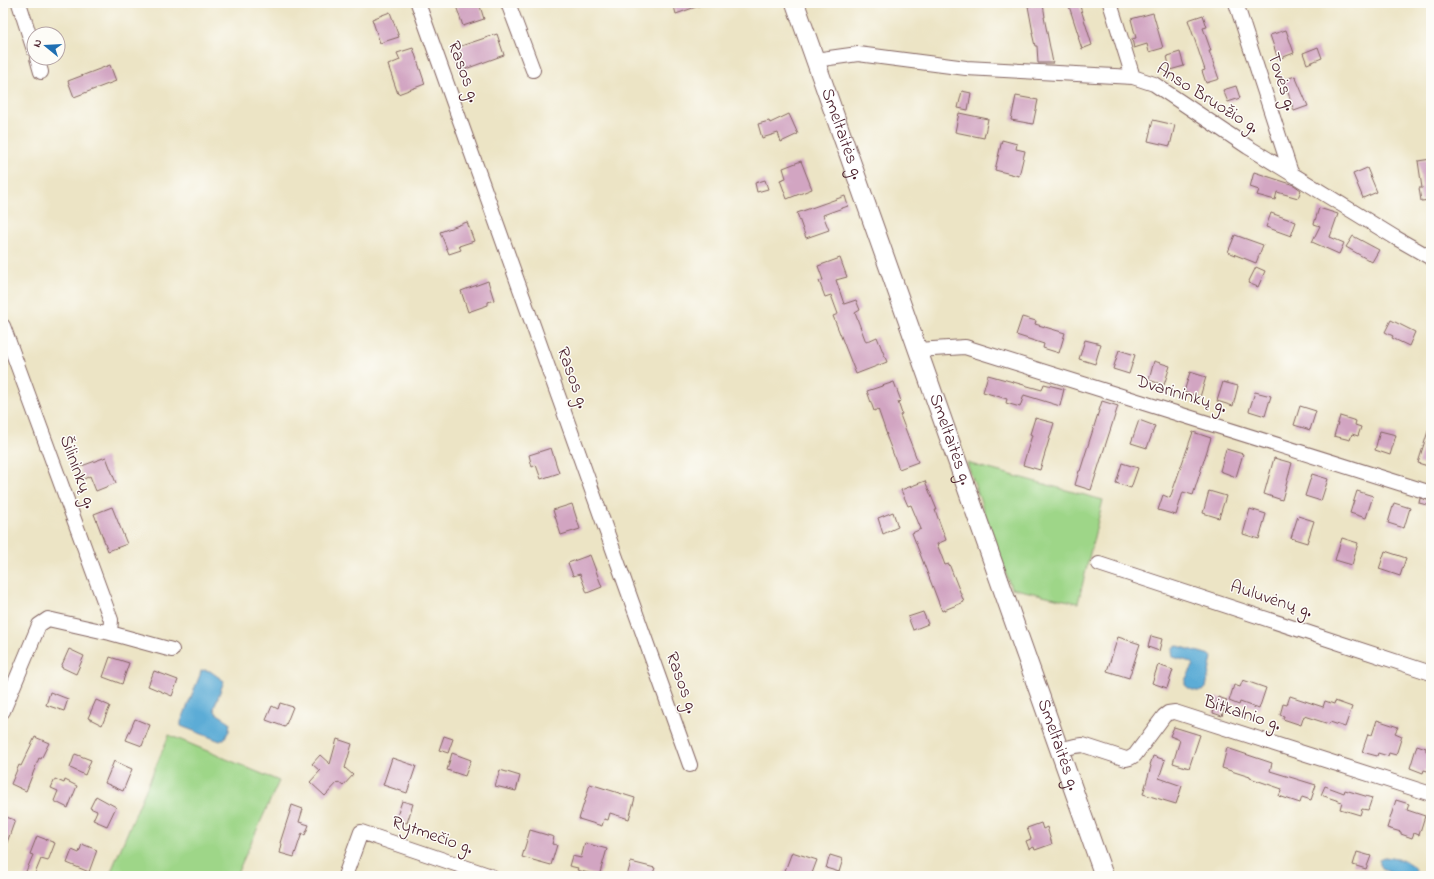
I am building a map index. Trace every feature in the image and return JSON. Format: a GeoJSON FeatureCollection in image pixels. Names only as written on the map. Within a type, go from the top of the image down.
{"type":"FeatureCollection","features":[{"type":"Feature","properties":{"kind":"main road","name":"Smeltaitės g."},"geometry":{"type":"LineString","coordinates":[[795,3],[1104,876]]}},
{"type":"Feature","properties":{"kind":"street"},"geometry":{"type":"LineString","coordinates":[[19,3],[26,26]]}},
{"type":"Feature","properties":{"kind":"street","name":"Rasos g."},"geometry":{"type":"LineString","coordinates":[[418,3],[690,765]]}},
{"type":"Feature","properties":{"kind":"street"},"geometry":{"type":"LineString","coordinates":[[508,3],[533,70]]}},
{"type":"Feature","properties":{"kind":"street"},"geometry":{"type":"LineString","coordinates":[[1110,3],[1133,77]]}},
{"type":"Feature","properties":{"kind":"street","name":"Tovės g."},"geometry":{"type":"LineString","coordinates":[[1236,3],[1291,173]]}},
{"type":"Feature","properties":{"kind":"street","name":"Anso Bruožio g."},"geometry":{"type":"LineString","coordinates":[[815,60],[858,54],[966,68],[1133,77],[1154,84],[1248,147],[1431,258]]}},
{"type":"Feature","properties":{"kind":"street"},"geometry":{"type":"LineString","coordinates":[[39,66],[41,72]]}},
{"type":"Feature","properties":{"kind":"street","name":"Šilininkų g."},"geometry":{"type":"LineString","coordinates":[[3,326],[111,620],[110,633]]}},
{"type":"Feature","properties":{"kind":"street","name":"Dvarininkų g."},"geometry":{"type":"LineString","coordinates":[[917,350],[965,347],[1431,493]]}},
{"type":"Feature","properties":{"kind":"street","name":"Auluvėnų g."},"geometry":{"type":"LineString","coordinates":[[1099,564],[1431,673]]}},
{"type":"Feature","properties":{"kind":"street"},"geometry":{"type":"LineString","coordinates":[[3,710],[39,625],[48,619],[110,633],[172,650]]}},
{"type":"Feature","properties":{"kind":"street","name":"Bitkalnio g."},"geometry":{"type":"LineString","coordinates":[[1059,750],[1083,745],[1126,759],[1130,758],[1135,755],[1164,716],[1168,713],[1175,712],[1431,794]]}},
{"type":"Feature","properties":{"kind":"street","name":"Rytmečio g."},"geometry":{"type":"LineString","coordinates":[[345,876],[361,832],[491,876]]}},
{"type":"Feature","properties":{"kind":"green space"},"geometry":{"type":"Polygon","coordinates":[[[967,463],[1103,500],[1078,603],[1011,588],[967,463]]]}},
{"type":"Feature","properties":{"kind":"green space"},"geometry":{"type":"Polygon","coordinates":[[[169,735],[279,781],[236,876],[109,876],[169,735]]]}},
{"type":"Feature","properties":{"kind":"water"},"geometry":{"type":"Polygon","coordinates":[[[1178,646],[1210,655],[1212,657],[1206,688],[1204,690],[1194,690],[1185,685],[1185,680],[1193,666],[1191,662],[1173,657],[1172,650],[1174,647],[1178,646]]]}},
{"type":"Feature","properties":{"kind":"water"},"geometry":{"type":"Polygon","coordinates":[[[201,671],[210,671],[224,681],[214,708],[216,713],[230,722],[229,731],[224,739],[220,741],[181,726],[181,722],[201,671]]]}},
{"type":"Feature","properties":{"kind":"water"},"geometry":{"type":"Polygon","coordinates":[[[1384,857],[1404,861],[1413,867],[1416,871],[1416,876],[1400,876],[1387,871],[1379,865],[1379,859],[1384,857]]]}},
{"type":"Feature","properties":{"kind":"building"},"geometry":{"type":"Polygon","coordinates":[[[455,3],[479,3],[484,19],[463,26],[455,3]]]}},
{"type":"Feature","properties":{"kind":"building"},"geometry":{"type":"Polygon","coordinates":[[[673,3],[704,3],[704,4],[676,14],[673,3]]]}},
{"type":"Feature","properties":{"kind":"building"},"geometry":{"type":"Polygon","coordinates":[[[1068,3],[1079,3],[1092,45],[1082,49],[1068,3]]]}},
{"type":"Feature","properties":{"kind":"building"},"geometry":{"type":"Polygon","coordinates":[[[1043,4],[1053,63],[1038,63],[1037,46],[1035,46],[1032,33],[1028,6],[1043,4]]]}},
{"type":"Feature","properties":{"kind":"building"},"geometry":{"type":"Polygon","coordinates":[[[390,12],[399,37],[380,43],[372,19],[390,12]]]}},
{"type":"Feature","properties":{"kind":"building"},"geometry":{"type":"Polygon","coordinates":[[[1153,13],[1163,48],[1149,52],[1147,44],[1134,48],[1132,39],[1136,38],[1131,19],[1153,13]]]}},
{"type":"Feature","properties":{"kind":"building"},"geometry":{"type":"Polygon","coordinates":[[[1203,15],[1207,27],[1203,28],[1219,79],[1206,83],[1202,71],[1205,70],[1188,20],[1203,15]]]}},
{"type":"Feature","properties":{"kind":"building"},"geometry":{"type":"Polygon","coordinates":[[[1286,30],[1294,53],[1278,59],[1270,35],[1286,30]]]}},
{"type":"Feature","properties":{"kind":"building"},"geometry":{"type":"Polygon","coordinates":[[[497,34],[504,55],[460,71],[452,49],[497,34]]]}},
{"type":"Feature","properties":{"kind":"building"},"geometry":{"type":"Polygon","coordinates":[[[1318,47],[1322,58],[1307,64],[1303,53],[1318,47]]]}},
{"type":"Feature","properties":{"kind":"building"},"geometry":{"type":"Polygon","coordinates":[[[413,48],[425,84],[398,94],[388,65],[400,60],[397,53],[413,48]]]}},
{"type":"Feature","properties":{"kind":"building"},"geometry":{"type":"Polygon","coordinates":[[[1180,52],[1184,66],[1170,70],[1167,56],[1180,52]]]}},
{"type":"Feature","properties":{"kind":"building"},"geometry":{"type":"Polygon","coordinates":[[[110,65],[116,81],[74,97],[68,81],[110,65]]]}},
{"type":"Feature","properties":{"kind":"building"},"geometry":{"type":"Polygon","coordinates":[[[1295,76],[1308,106],[1294,111],[1284,80],[1295,76]]]}},
{"type":"Feature","properties":{"kind":"building"},"geometry":{"type":"Polygon","coordinates":[[[1236,86],[1240,98],[1228,102],[1223,90],[1236,86]]]}},
{"type":"Feature","properties":{"kind":"building"},"geometry":{"type":"Polygon","coordinates":[[[962,91],[971,93],[968,110],[958,108],[962,91]]]}},
{"type":"Feature","properties":{"kind":"building"},"geometry":{"type":"Polygon","coordinates":[[[1016,96],[1038,100],[1033,124],[1011,120],[1016,96]]]}},
{"type":"Feature","properties":{"kind":"building"},"geometry":{"type":"Polygon","coordinates":[[[959,113],[988,119],[984,138],[955,132],[959,113]]]}},
{"type":"Feature","properties":{"kind":"building"},"geometry":{"type":"Polygon","coordinates":[[[789,114],[798,134],[781,142],[778,133],[762,138],[758,124],[769,121],[770,123],[789,114]]]}},
{"type":"Feature","properties":{"kind":"building"},"geometry":{"type":"Polygon","coordinates":[[[1153,120],[1175,125],[1170,146],[1148,141],[1153,120]]]}},
{"type":"Feature","properties":{"kind":"building"},"geometry":{"type":"Polygon","coordinates":[[[1002,140],[1017,144],[1016,149],[1025,151],[1019,176],[995,170],[1002,140]]]}},
{"type":"Feature","properties":{"kind":"building"},"geometry":{"type":"Polygon","coordinates":[[[1431,159],[1431,200],[1421,201],[1419,188],[1422,188],[1418,161],[1431,159]]]}},
{"type":"Feature","properties":{"kind":"building"},"geometry":{"type":"Polygon","coordinates":[[[801,161],[812,189],[787,199],[780,180],[786,178],[783,168],[801,161]]]}},
{"type":"Feature","properties":{"kind":"building"},"geometry":{"type":"Polygon","coordinates":[[[1367,168],[1377,192],[1363,198],[1353,174],[1367,168]]]}},
{"type":"Feature","properties":{"kind":"building"},"geometry":{"type":"Polygon","coordinates":[[[1254,172],[1294,185],[1301,190],[1298,198],[1277,192],[1275,200],[1257,195],[1259,190],[1250,187],[1254,172]]]}},
{"type":"Feature","properties":{"kind":"building"},"geometry":{"type":"Polygon","coordinates":[[[765,180],[768,189],[757,192],[755,183],[765,180]]]}},
{"type":"Feature","properties":{"kind":"building"},"geometry":{"type":"Polygon","coordinates":[[[845,196],[848,206],[823,215],[829,230],[806,238],[797,213],[845,196]]]}},
{"type":"Feature","properties":{"kind":"building"},"geometry":{"type":"Polygon","coordinates":[[[1319,208],[1338,214],[1330,237],[1344,243],[1339,254],[1312,242],[1320,226],[1314,224],[1319,208]]]}},
{"type":"Feature","properties":{"kind":"building"},"geometry":{"type":"Polygon","coordinates":[[[1271,213],[1296,222],[1291,236],[1266,227],[1271,213]]]}},
{"type":"Feature","properties":{"kind":"building"},"geometry":{"type":"Polygon","coordinates":[[[467,222],[474,241],[459,246],[461,250],[449,254],[440,232],[467,222]]]}},
{"type":"Feature","properties":{"kind":"building"},"geometry":{"type":"Polygon","coordinates":[[[1235,235],[1263,245],[1256,263],[1228,252],[1235,235]]]}},
{"type":"Feature","properties":{"kind":"building"},"geometry":{"type":"Polygon","coordinates":[[[1353,236],[1379,250],[1372,262],[1346,247],[1353,236]]]}},
{"type":"Feature","properties":{"kind":"building"},"geometry":{"type":"Polygon","coordinates":[[[840,258],[847,277],[836,280],[844,304],[856,300],[860,310],[855,313],[866,342],[877,337],[887,362],[856,374],[833,316],[838,314],[831,295],[825,297],[819,281],[823,280],[818,266],[840,258]]]}},
{"type":"Feature","properties":{"kind":"building"},"geometry":{"type":"Polygon","coordinates":[[[1256,267],[1265,271],[1258,287],[1248,283],[1256,267]]]}},
{"type":"Feature","properties":{"kind":"building"},"geometry":{"type":"Polygon","coordinates":[[[488,281],[494,300],[488,302],[488,305],[468,312],[461,291],[488,281]]]}},
{"type":"Feature","properties":{"kind":"building"},"geometry":{"type":"Polygon","coordinates":[[[1022,317],[1036,321],[1035,324],[1065,333],[1059,353],[1043,348],[1044,344],[1016,335],[1022,317]]]}},
{"type":"Feature","properties":{"kind":"building"},"geometry":{"type":"Polygon","coordinates":[[[1391,320],[1415,332],[1409,346],[1392,338],[1393,336],[1385,332],[1391,320]]]}},
{"type":"Feature","properties":{"kind":"building"},"geometry":{"type":"Polygon","coordinates":[[[1085,340],[1101,344],[1095,364],[1079,359],[1085,340]]]}},
{"type":"Feature","properties":{"kind":"building"},"geometry":{"type":"Polygon","coordinates":[[[1119,350],[1135,355],[1129,374],[1113,369],[1119,350]]]}},
{"type":"Feature","properties":{"kind":"building"},"geometry":{"type":"Polygon","coordinates":[[[1154,361],[1170,366],[1164,385],[1149,380],[1154,361]]]}},
{"type":"Feature","properties":{"kind":"building"},"geometry":{"type":"Polygon","coordinates":[[[1190,372],[1206,377],[1200,397],[1184,392],[1190,372]]]}},
{"type":"Feature","properties":{"kind":"building"},"geometry":{"type":"Polygon","coordinates":[[[988,375],[1042,390],[1044,384],[1064,389],[1060,406],[1024,395],[1020,407],[1006,403],[1007,399],[983,392],[988,375]]]}},
{"type":"Feature","properties":{"kind":"building"},"geometry":{"type":"Polygon","coordinates":[[[894,382],[901,401],[898,402],[902,414],[900,415],[918,462],[899,469],[878,409],[874,411],[867,391],[894,382]]]}},
{"type":"Feature","properties":{"kind":"building"},"geometry":{"type":"Polygon","coordinates":[[[1223,382],[1238,386],[1233,406],[1217,401],[1223,382]]]}},
{"type":"Feature","properties":{"kind":"building"},"geometry":{"type":"Polygon","coordinates":[[[1255,392],[1271,396],[1265,416],[1249,411],[1255,392]]]}},
{"type":"Feature","properties":{"kind":"building"},"geometry":{"type":"Polygon","coordinates":[[[1102,401],[1118,406],[1091,490],[1075,485],[1102,401]]]}},
{"type":"Feature","properties":{"kind":"building"},"geometry":{"type":"Polygon","coordinates":[[[1300,406],[1316,411],[1310,430],[1294,425],[1300,406]]]}},
{"type":"Feature","properties":{"kind":"building"},"geometry":{"type":"Polygon","coordinates":[[[1340,416],[1356,421],[1355,425],[1361,427],[1358,436],[1352,434],[1350,440],[1334,436],[1340,416]]]}},
{"type":"Feature","properties":{"kind":"building"},"geometry":{"type":"Polygon","coordinates":[[[1035,418],[1054,423],[1040,470],[1023,465],[1032,435],[1030,434],[1035,418]]]}},
{"type":"Feature","properties":{"kind":"building"},"geometry":{"type":"Polygon","coordinates":[[[1139,420],[1155,426],[1147,448],[1131,443],[1139,420]]]}},
{"type":"Feature","properties":{"kind":"building"},"geometry":{"type":"Polygon","coordinates":[[[1429,428],[1431,429],[1431,467],[1418,463],[1429,428]]]}},
{"type":"Feature","properties":{"kind":"building"},"geometry":{"type":"Polygon","coordinates":[[[1380,431],[1396,435],[1390,455],[1375,450],[1380,431]]]}},
{"type":"Feature","properties":{"kind":"building"},"geometry":{"type":"Polygon","coordinates":[[[1193,432],[1211,438],[1193,495],[1183,492],[1176,515],[1158,510],[1163,495],[1170,498],[1193,432]]]}},
{"type":"Feature","properties":{"kind":"building"},"geometry":{"type":"Polygon","coordinates":[[[551,448],[559,473],[541,479],[536,465],[532,467],[529,455],[551,448]]]}},
{"type":"Feature","properties":{"kind":"building"},"geometry":{"type":"Polygon","coordinates":[[[1226,449],[1243,454],[1236,477],[1220,471],[1226,449]]]}},
{"type":"Feature","properties":{"kind":"building"},"geometry":{"type":"Polygon","coordinates":[[[106,457],[116,483],[96,491],[90,476],[84,479],[79,467],[106,457]]]}},
{"type":"Feature","properties":{"kind":"building"},"geometry":{"type":"Polygon","coordinates":[[[1274,458],[1292,463],[1282,500],[1264,494],[1274,458]]]}},
{"type":"Feature","properties":{"kind":"building"},"geometry":{"type":"Polygon","coordinates":[[[1122,463],[1138,468],[1131,488],[1116,483],[1122,463]]]}},
{"type":"Feature","properties":{"kind":"building"},"geometry":{"type":"Polygon","coordinates":[[[1312,474],[1328,479],[1321,501],[1305,496],[1312,474]]]}},
{"type":"Feature","properties":{"kind":"building"},"geometry":{"type":"Polygon","coordinates":[[[925,481],[937,510],[935,510],[946,540],[937,544],[945,565],[949,564],[964,602],[942,611],[912,533],[921,529],[911,505],[908,506],[901,490],[925,481]]]}},
{"type":"Feature","properties":{"kind":"building"},"geometry":{"type":"Polygon","coordinates":[[[1209,491],[1226,496],[1219,518],[1203,513],[1209,491]]]}},
{"type":"Feature","properties":{"kind":"building"},"geometry":{"type":"Polygon","coordinates":[[[1357,491],[1373,496],[1366,518],[1350,513],[1357,491]]]}},
{"type":"Feature","properties":{"kind":"building"},"geometry":{"type":"Polygon","coordinates":[[[1420,498],[1431,501],[1431,506],[1419,503],[1420,498]]]}},
{"type":"Feature","properties":{"kind":"building"},"geometry":{"type":"Polygon","coordinates":[[[1394,503],[1410,508],[1404,528],[1388,523],[1394,503]]]}},
{"type":"Feature","properties":{"kind":"building"},"geometry":{"type":"Polygon","coordinates":[[[572,504],[580,529],[561,535],[553,510],[572,504]]]}},
{"type":"Feature","properties":{"kind":"building"},"geometry":{"type":"Polygon","coordinates":[[[112,507],[127,544],[108,551],[94,514],[112,507]]]}},
{"type":"Feature","properties":{"kind":"building"},"geometry":{"type":"Polygon","coordinates":[[[1250,509],[1266,514],[1259,539],[1243,534],[1250,509]]]}},
{"type":"Feature","properties":{"kind":"building"},"geometry":{"type":"Polygon","coordinates":[[[893,512],[898,527],[883,534],[878,518],[893,512]]]}},
{"type":"Feature","properties":{"kind":"building"},"geometry":{"type":"Polygon","coordinates":[[[1298,516],[1314,521],[1307,543],[1291,538],[1298,516]]]}},
{"type":"Feature","properties":{"kind":"building"},"geometry":{"type":"Polygon","coordinates":[[[1342,538],[1358,543],[1352,565],[1335,560],[1342,538]]]}},
{"type":"Feature","properties":{"kind":"building"},"geometry":{"type":"Polygon","coordinates":[[[1385,551],[1406,558],[1400,576],[1379,569],[1385,551]]]}},
{"type":"Feature","properties":{"kind":"building"},"geometry":{"type":"Polygon","coordinates":[[[590,555],[602,587],[587,593],[580,574],[573,576],[568,563],[590,555]]]}},
{"type":"Feature","properties":{"kind":"building"},"geometry":{"type":"Polygon","coordinates":[[[923,612],[928,624],[913,630],[908,617],[923,612]]]}},
{"type":"Feature","properties":{"kind":"building"},"geometry":{"type":"Polygon","coordinates":[[[1151,636],[1162,639],[1159,651],[1148,647],[1151,636]]]}},
{"type":"Feature","properties":{"kind":"building"},"geometry":{"type":"Polygon","coordinates":[[[1118,637],[1140,644],[1129,678],[1107,671],[1118,637]]]}},
{"type":"Feature","properties":{"kind":"building"},"geometry":{"type":"Polygon","coordinates":[[[69,649],[84,656],[76,674],[61,667],[69,649]]]}},
{"type":"Feature","properties":{"kind":"building"},"geometry":{"type":"Polygon","coordinates":[[[110,657],[129,663],[122,684],[103,677],[110,657]]]}},
{"type":"Feature","properties":{"kind":"building"},"geometry":{"type":"Polygon","coordinates":[[[1158,665],[1173,670],[1167,688],[1152,683],[1158,665]]]}},
{"type":"Feature","properties":{"kind":"building"},"geometry":{"type":"Polygon","coordinates":[[[154,671],[178,680],[172,696],[148,686],[154,671]]]}},
{"type":"Feature","properties":{"kind":"building"},"geometry":{"type":"Polygon","coordinates":[[[1243,680],[1266,688],[1259,709],[1240,702],[1239,705],[1229,701],[1234,685],[1240,687],[1243,680]]]}},
{"type":"Feature","properties":{"kind":"building"},"geometry":{"type":"Polygon","coordinates":[[[50,692],[68,699],[64,711],[46,705],[50,692]]]}},
{"type":"Feature","properties":{"kind":"building"},"geometry":{"type":"Polygon","coordinates":[[[1290,696],[1323,707],[1325,701],[1334,704],[1335,701],[1352,707],[1345,727],[1330,722],[1329,724],[1304,716],[1301,725],[1283,719],[1284,716],[1280,715],[1283,704],[1287,705],[1290,696]]]}},
{"type":"Feature","properties":{"kind":"building"},"geometry":{"type":"Polygon","coordinates":[[[1218,697],[1227,700],[1222,716],[1213,713],[1218,697]]]}},
{"type":"Feature","properties":{"kind":"building"},"geometry":{"type":"Polygon","coordinates":[[[96,700],[110,706],[102,725],[88,718],[96,700]]]}},
{"type":"Feature","properties":{"kind":"building"},"geometry":{"type":"Polygon","coordinates":[[[280,703],[293,707],[285,727],[266,720],[272,706],[278,709],[280,703]]]}},
{"type":"Feature","properties":{"kind":"building"},"geometry":{"type":"Polygon","coordinates":[[[135,719],[150,725],[142,746],[126,740],[135,719]]]}},
{"type":"Feature","properties":{"kind":"building"},"geometry":{"type":"Polygon","coordinates":[[[1377,720],[1398,727],[1395,733],[1402,736],[1396,755],[1389,753],[1388,756],[1378,753],[1377,756],[1362,752],[1368,734],[1372,735],[1377,720]]]}},
{"type":"Feature","properties":{"kind":"building"},"geometry":{"type":"Polygon","coordinates":[[[1174,727],[1200,735],[1189,768],[1173,763],[1180,740],[1170,736],[1174,727]]]}},
{"type":"Feature","properties":{"kind":"building"},"geometry":{"type":"Polygon","coordinates":[[[444,736],[453,739],[448,753],[439,750],[444,736]]]}},
{"type":"Feature","properties":{"kind":"building"},"geometry":{"type":"Polygon","coordinates":[[[35,737],[49,743],[41,759],[39,758],[26,791],[11,784],[19,765],[21,766],[35,737]]]}},
{"type":"Feature","properties":{"kind":"building"},"geometry":{"type":"Polygon","coordinates":[[[337,739],[352,744],[345,768],[353,775],[343,786],[338,782],[325,796],[310,782],[320,771],[312,764],[320,755],[330,764],[337,739]]]}},
{"type":"Feature","properties":{"kind":"building"},"geometry":{"type":"Polygon","coordinates":[[[1417,745],[1426,748],[1426,751],[1431,753],[1431,772],[1424,770],[1423,773],[1410,768],[1417,745]]]}},
{"type":"Feature","properties":{"kind":"building"},"geometry":{"type":"Polygon","coordinates":[[[1227,748],[1272,763],[1270,771],[1316,785],[1311,800],[1302,797],[1300,803],[1279,796],[1282,789],[1222,768],[1227,748]]]}},
{"type":"Feature","properties":{"kind":"building"},"geometry":{"type":"Polygon","coordinates":[[[452,753],[471,760],[465,776],[447,770],[452,753]]]}},
{"type":"Feature","properties":{"kind":"building"},"geometry":{"type":"Polygon","coordinates":[[[75,754],[91,760],[85,775],[70,768],[75,754]]]}},
{"type":"Feature","properties":{"kind":"building"},"geometry":{"type":"Polygon","coordinates":[[[1153,756],[1165,760],[1159,778],[1182,786],[1176,804],[1143,794],[1153,756]]]}},
{"type":"Feature","properties":{"kind":"building"},"geometry":{"type":"Polygon","coordinates":[[[392,758],[416,766],[407,793],[383,785],[392,758]]]}},
{"type":"Feature","properties":{"kind":"building"},"geometry":{"type":"Polygon","coordinates":[[[114,761],[132,769],[123,791],[105,783],[114,761]]]}},
{"type":"Feature","properties":{"kind":"building"},"geometry":{"type":"Polygon","coordinates":[[[500,770],[520,776],[516,791],[495,786],[500,770]]]}},
{"type":"Feature","properties":{"kind":"building"},"geometry":{"type":"Polygon","coordinates":[[[55,779],[64,783],[65,780],[77,786],[68,808],[54,801],[58,791],[51,788],[55,779]]]}},
{"type":"Feature","properties":{"kind":"building"},"geometry":{"type":"Polygon","coordinates":[[[590,784],[635,798],[629,819],[610,813],[608,820],[604,819],[602,826],[579,819],[590,784]]]}},
{"type":"Feature","properties":{"kind":"building"},"geometry":{"type":"Polygon","coordinates":[[[1325,786],[1344,793],[1345,790],[1372,798],[1368,810],[1362,809],[1360,815],[1340,809],[1342,802],[1321,795],[1325,786]]]}},
{"type":"Feature","properties":{"kind":"building"},"geometry":{"type":"Polygon","coordinates":[[[96,796],[116,807],[107,826],[93,820],[97,811],[90,808],[96,796]]]}},
{"type":"Feature","properties":{"kind":"building"},"geometry":{"type":"Polygon","coordinates":[[[1396,800],[1409,804],[1407,810],[1425,816],[1419,835],[1414,833],[1412,838],[1401,834],[1401,832],[1387,828],[1396,800]]]}},
{"type":"Feature","properties":{"kind":"building"},"geometry":{"type":"Polygon","coordinates":[[[402,801],[413,804],[407,823],[396,819],[402,801]]]}},
{"type":"Feature","properties":{"kind":"building"},"geometry":{"type":"Polygon","coordinates":[[[292,805],[303,809],[299,822],[309,825],[305,835],[302,833],[294,857],[280,853],[282,844],[280,843],[292,805]]]}},
{"type":"Feature","properties":{"kind":"building"},"geometry":{"type":"Polygon","coordinates":[[[3,816],[15,820],[4,851],[3,850],[3,816]]]}},
{"type":"Feature","properties":{"kind":"building"},"geometry":{"type":"Polygon","coordinates":[[[1041,823],[1043,829],[1047,827],[1052,844],[1035,850],[1034,847],[1029,849],[1026,841],[1031,839],[1027,828],[1041,823]]]}},
{"type":"Feature","properties":{"kind":"building"},"geometry":{"type":"Polygon","coordinates":[[[530,830],[554,837],[552,844],[557,845],[551,865],[522,857],[530,830]]]}},
{"type":"Feature","properties":{"kind":"building"},"geometry":{"type":"Polygon","coordinates":[[[37,836],[55,843],[48,861],[41,859],[34,876],[24,876],[33,855],[30,854],[37,836]]]}},
{"type":"Feature","properties":{"kind":"building"},"geometry":{"type":"Polygon","coordinates":[[[585,843],[607,849],[599,876],[577,870],[578,868],[569,866],[572,856],[581,858],[585,843]]]}},
{"type":"Feature","properties":{"kind":"building"},"geometry":{"type":"Polygon","coordinates":[[[82,844],[97,850],[89,872],[67,863],[72,850],[79,853],[82,844]]]}},
{"type":"Feature","properties":{"kind":"building"},"geometry":{"type":"Polygon","coordinates":[[[792,852],[817,860],[811,876],[783,876],[792,852]]]}},
{"type":"Feature","properties":{"kind":"building"},"geometry":{"type":"Polygon","coordinates":[[[1357,852],[1371,856],[1366,869],[1353,865],[1357,852]]]}},
{"type":"Feature","properties":{"kind":"building"},"geometry":{"type":"Polygon","coordinates":[[[830,855],[843,859],[839,872],[826,868],[830,855]]]}},
{"type":"Feature","properties":{"kind":"building"},"geometry":{"type":"Polygon","coordinates":[[[631,862],[655,868],[652,876],[627,876],[631,862]]]}}]}
